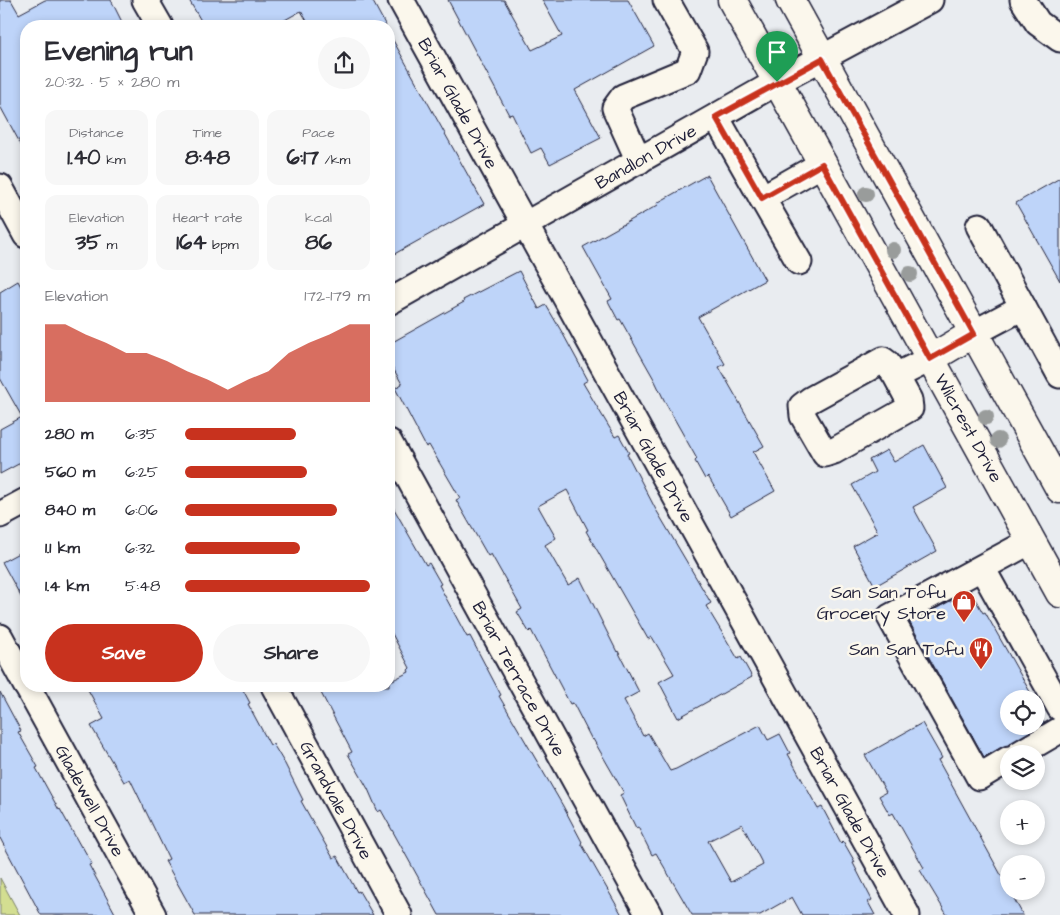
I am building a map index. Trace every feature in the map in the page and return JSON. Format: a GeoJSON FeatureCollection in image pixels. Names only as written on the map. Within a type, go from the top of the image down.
{"type":"FeatureCollection","features":[{"type":"Feature","properties":{"kind":"main road","name":"Wilcrest Drive"},"geometry":{"type":"LineString","coordinates":[[732,0],[1060,593]]}},
{"type":"Feature","properties":{"kind":"main road"},"geometry":{"type":"LineString","coordinates":[[790,0],[974,334],[1053,462],[1060,489]]}},
{"type":"Feature","properties":{"kind":"main road"},"geometry":{"type":"LineString","coordinates":[[930,359],[974,334]]}},
{"type":"Feature","properties":{"kind":"street"},"geometry":{"type":"LineString","coordinates":[[145,0],[157,20]]}},
{"type":"Feature","properties":{"kind":"street","name":"Briar Glade Drive"},"geometry":{"type":"LineString","coordinates":[[401,0],[907,915]]}},
{"type":"Feature","properties":{"kind":"street"},"geometry":{"type":"LineString","coordinates":[[639,161],[614,108],[623,97],[688,70],[695,51],[666,0]]}},
{"type":"Feature","properties":{"kind":"street","name":"Bandlon Drive"},"geometry":{"type":"LineString","coordinates":[[395,299],[777,82],[930,0]]}},
{"type":"Feature","properties":{"kind":"street"},"geometry":{"type":"LineString","coordinates":[[1023,0],[1038,23],[1060,39]]}},
{"type":"Feature","properties":{"kind":"street"},"geometry":{"type":"LineString","coordinates":[[716,117],[799,262]]}},
{"type":"Feature","properties":{"kind":"street"},"geometry":{"type":"LineString","coordinates":[[762,198],[822,164]]}},
{"type":"Feature","properties":{"kind":"street"},"geometry":{"type":"LineString","coordinates":[[0,187],[20,224]]}},
{"type":"Feature","properties":{"kind":"street"},"geometry":{"type":"LineString","coordinates":[[979,226],[1060,376]]}},
{"type":"Feature","properties":{"kind":"street"},"geometry":{"type":"LineString","coordinates":[[974,334],[1023,307]]}},
{"type":"Feature","properties":{"kind":"street"},"geometry":{"type":"LineString","coordinates":[[896,376],[930,359]]}},
{"type":"Feature","properties":{"kind":"street","name":"Briar Terrace Drive"},"geometry":{"type":"LineString","coordinates":[[395,453],[649,915]]}},
{"type":"Feature","properties":{"kind":"street"},"geometry":{"type":"LineString","coordinates":[[0,515],[20,504]]}},
{"type":"Feature","properties":{"kind":"street"},"geometry":{"type":"LineString","coordinates":[[1000,765],[979,777],[890,617],[1031,541]]}},
{"type":"Feature","properties":{"kind":"street"},"geometry":{"type":"LineString","coordinates":[[982,568],[1060,708]]}},
{"type":"Feature","properties":{"kind":"street","name":"Gladewell Drive"},"geometry":{"type":"LineString","coordinates":[[0,637],[20,673]]}},
{"type":"Feature","properties":{"kind":"street","name":"Gladewell Drive"},"geometry":{"type":"LineString","coordinates":[[30,692],[152,915]]}},
{"type":"Feature","properties":{"kind":"street","name":"Grandvale Drive"},"geometry":{"type":"LineString","coordinates":[[277,692],[399,915]]}},
{"type":"Feature","properties":{"kind":"street"},"geometry":{"type":"LineString","coordinates":[[1034,745],[1060,730]]}},
{"type":"Feature","properties":{"kind":"green space"},"geometry":{"type":"Polygon","coordinates":[[[0,878],[20,915],[0,915],[0,878]]]}},
{"type":"Feature","properties":{"kind":"building"},"geometry":{"type":"Polygon","coordinates":[[[0,0],[11,0],[19,14],[45,0],[111,0],[121,20],[20,20],[20,143],[0,106],[0,0]]]}},
{"type":"Feature","properties":{"kind":"building"},"geometry":{"type":"Polygon","coordinates":[[[189,0],[372,0],[383,20],[306,20],[301,11],[285,20],[201,20],[189,0]]]}},
{"type":"Feature","properties":{"kind":"building"},"geometry":{"type":"Polygon","coordinates":[[[448,0],[504,0],[532,50],[562,36],[542,0],[628,0],[654,46],[575,90],[601,138],[550,164],[541,148],[531,153],[512,114],[509,115],[448,0]]]}},
{"type":"Feature","properties":{"kind":"building"},"geometry":{"type":"Polygon","coordinates":[[[395,44],[484,204],[395,254],[395,44]]]}},
{"type":"Feature","properties":{"kind":"building"},"geometry":{"type":"Polygon","coordinates":[[[707,175],[765,280],[698,317],[725,364],[719,367],[764,446],[753,452],[775,491],[731,516],[708,476],[705,479],[695,461],[697,459],[654,379],[608,301],[612,299],[583,247],[707,175]]]}},
{"type":"Feature","properties":{"kind":"building"},"geometry":{"type":"Polygon","coordinates":[[[1060,178],[1060,281],[1016,203],[1060,178]]]}},
{"type":"Feature","properties":{"kind":"building"},"geometry":{"type":"Polygon","coordinates":[[[519,271],[539,309],[546,305],[588,380],[583,383],[615,437],[619,435],[655,508],[711,603],[706,606],[738,659],[741,657],[752,677],[678,718],[659,682],[674,674],[652,637],[648,639],[586,531],[588,530],[567,490],[538,506],[556,538],[545,545],[568,585],[580,578],[618,651],[639,692],[624,700],[643,736],[648,733],[670,771],[760,725],[768,740],[780,734],[790,753],[788,754],[818,809],[822,807],[841,843],[843,841],[855,862],[853,863],[872,900],[868,902],[875,915],[802,915],[792,897],[760,915],[692,915],[656,853],[652,855],[638,827],[636,828],[620,795],[624,793],[592,740],[573,703],[570,704],[531,630],[529,632],[517,612],[522,609],[491,554],[488,556],[456,500],[460,498],[429,445],[426,447],[395,388],[402,384],[395,372],[395,341],[464,302],[463,300],[519,271]],[[742,824],[708,841],[731,882],[763,865],[742,824]]]}},
{"type":"Feature","properties":{"kind":"building"},"geometry":{"type":"Polygon","coordinates":[[[18,281],[20,285],[20,413],[0,378],[0,292],[18,281]]]}},
{"type":"Feature","properties":{"kind":"building"},"geometry":{"type":"Polygon","coordinates":[[[20,418],[20,463],[0,474],[0,429],[20,418]]]}},
{"type":"Feature","properties":{"kind":"building"},"geometry":{"type":"Polygon","coordinates":[[[924,445],[947,488],[913,507],[937,551],[875,586],[853,546],[878,532],[852,485],[875,472],[869,460],[887,450],[894,462],[924,445]]]}},
{"type":"Feature","properties":{"kind":"building"},"geometry":{"type":"Polygon","coordinates":[[[395,511],[426,565],[429,563],[441,584],[439,585],[467,637],[470,636],[501,695],[499,696],[563,806],[581,843],[622,915],[439,915],[381,810],[378,812],[368,789],[348,754],[352,752],[321,692],[395,692],[395,679],[409,672],[410,668],[395,639],[395,511]]]}},
{"type":"Feature","properties":{"kind":"building"},"geometry":{"type":"Polygon","coordinates":[[[20,552],[20,595],[2,562],[20,552]]]}},
{"type":"Feature","properties":{"kind":"building"},"geometry":{"type":"Polygon","coordinates":[[[970,590],[983,613],[985,612],[1029,690],[1000,690],[1000,735],[1025,735],[1009,745],[1000,745],[1000,748],[984,757],[910,623],[970,590]]]}},
{"type":"Feature","properties":{"kind":"building"},"geometry":{"type":"Polygon","coordinates":[[[0,692],[21,731],[18,732],[38,767],[36,768],[92,864],[89,865],[116,915],[41,915],[0,838],[0,692]]]}},
{"type":"Feature","properties":{"kind":"building"},"geometry":{"type":"Polygon","coordinates":[[[89,692],[244,692],[250,703],[248,704],[270,745],[273,744],[285,764],[303,800],[301,801],[333,858],[337,856],[357,892],[359,891],[373,915],[195,915],[165,861],[169,859],[130,779],[124,782],[91,726],[104,719],[89,692]]]}},
{"type":"Feature","properties":{"kind":"building"},"geometry":{"type":"Polygon","coordinates":[[[922,723],[942,758],[938,760],[1000,873],[1000,900],[1015,900],[1023,915],[947,915],[920,870],[924,868],[893,813],[890,815],[879,796],[886,792],[865,755],[922,723]]]}},
{"type":"Feature","properties":{"kind":"place","name":"San San Tofu Grocery Store"},"geometry":{"type":"Point","coordinates":[964,623]}},
{"type":"Feature","properties":{"kind":"place","name":"San San Tofu"},"geometry":{"type":"Point","coordinates":[981,670]}},
{"type":"Feature","properties":{"kind":"route"},"geometry":{"type":"LineString","coordinates":[[822,59],[974,334],[930,359],[822,164],[762,198],[716,117],[777,82],[822,59]]}}]}
